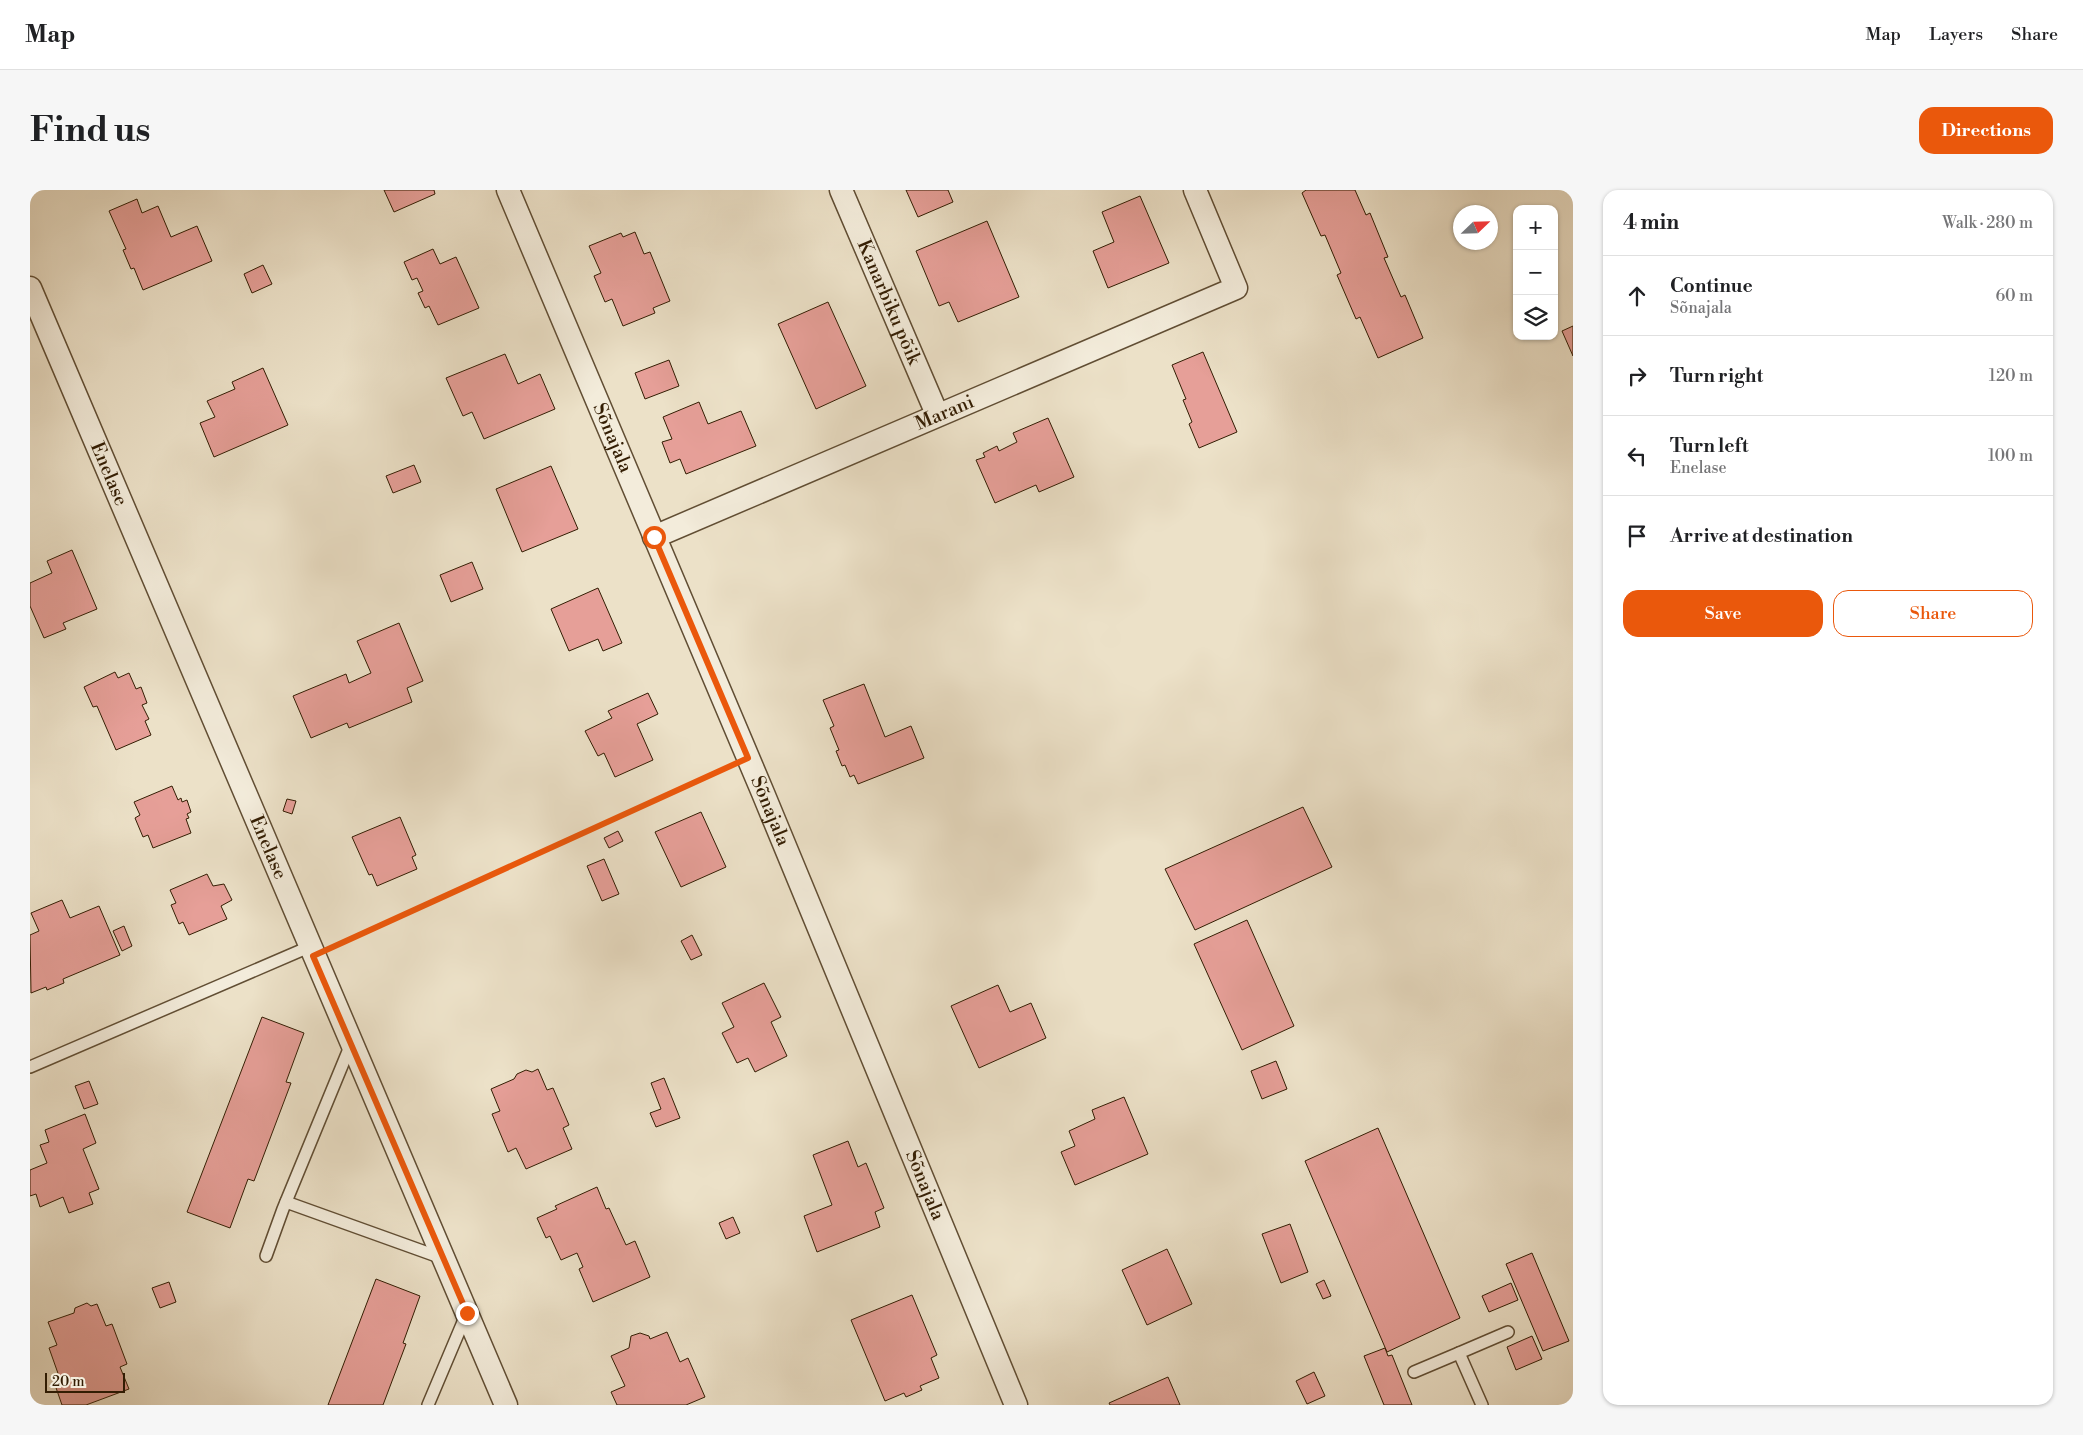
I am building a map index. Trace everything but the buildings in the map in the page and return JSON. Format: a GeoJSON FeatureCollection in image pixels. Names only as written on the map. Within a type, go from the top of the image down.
{"type":"FeatureCollection","features":[{"type":"Feature","properties":{"kind":"street","name":"Sõnajala"},"geometry":{"type":"LineString","coordinates":[[508,190],[748,758],[1016,1405]]}},
{"type":"Feature","properties":{"kind":"street","name":"Kanarbiku põik"},"geometry":{"type":"LineString","coordinates":[[842,190],[937,414]]}},
{"type":"Feature","properties":{"kind":"street","name":"Marani"},"geometry":{"type":"LineString","coordinates":[[654,537],[937,414],[1236,288],[1195,190]]}},
{"type":"Feature","properties":{"kind":"street","name":"Enelase"},"geometry":{"type":"LineString","coordinates":[[30,288],[506,1405]]}},
{"type":"Feature","properties":{"kind":"lane"},"geometry":{"type":"LineString","coordinates":[[30,1067],[311,951]]}},
{"type":"Feature","properties":{"kind":"lane"},"geometry":{"type":"LineString","coordinates":[[266,1256],[286,1202],[351,1044]]}},
{"type":"Feature","properties":{"kind":"lane"},"geometry":{"type":"LineString","coordinates":[[286,1202],[443,1258]]}},
{"type":"Feature","properties":{"kind":"lane"},"geometry":{"type":"LineString","coordinates":[[428,1405],[467,1313]]}},
{"type":"Feature","properties":{"kind":"lane"},"geometry":{"type":"LineString","coordinates":[[1414,1372],[1508,1332]]}},
{"type":"Feature","properties":{"kind":"lane"},"geometry":{"type":"LineString","coordinates":[[1459,1353],[1482,1405]]}},
{"type":"Feature","properties":{"kind":"path"},"geometry":{"type":"LineString","coordinates":[[311,951],[748,758]]}},
{"type":"Feature","properties":{"kind":"route"},"geometry":{"type":"LineString","coordinates":[[467,1313],[313,956],[748,758],[654,537]]}}]}
